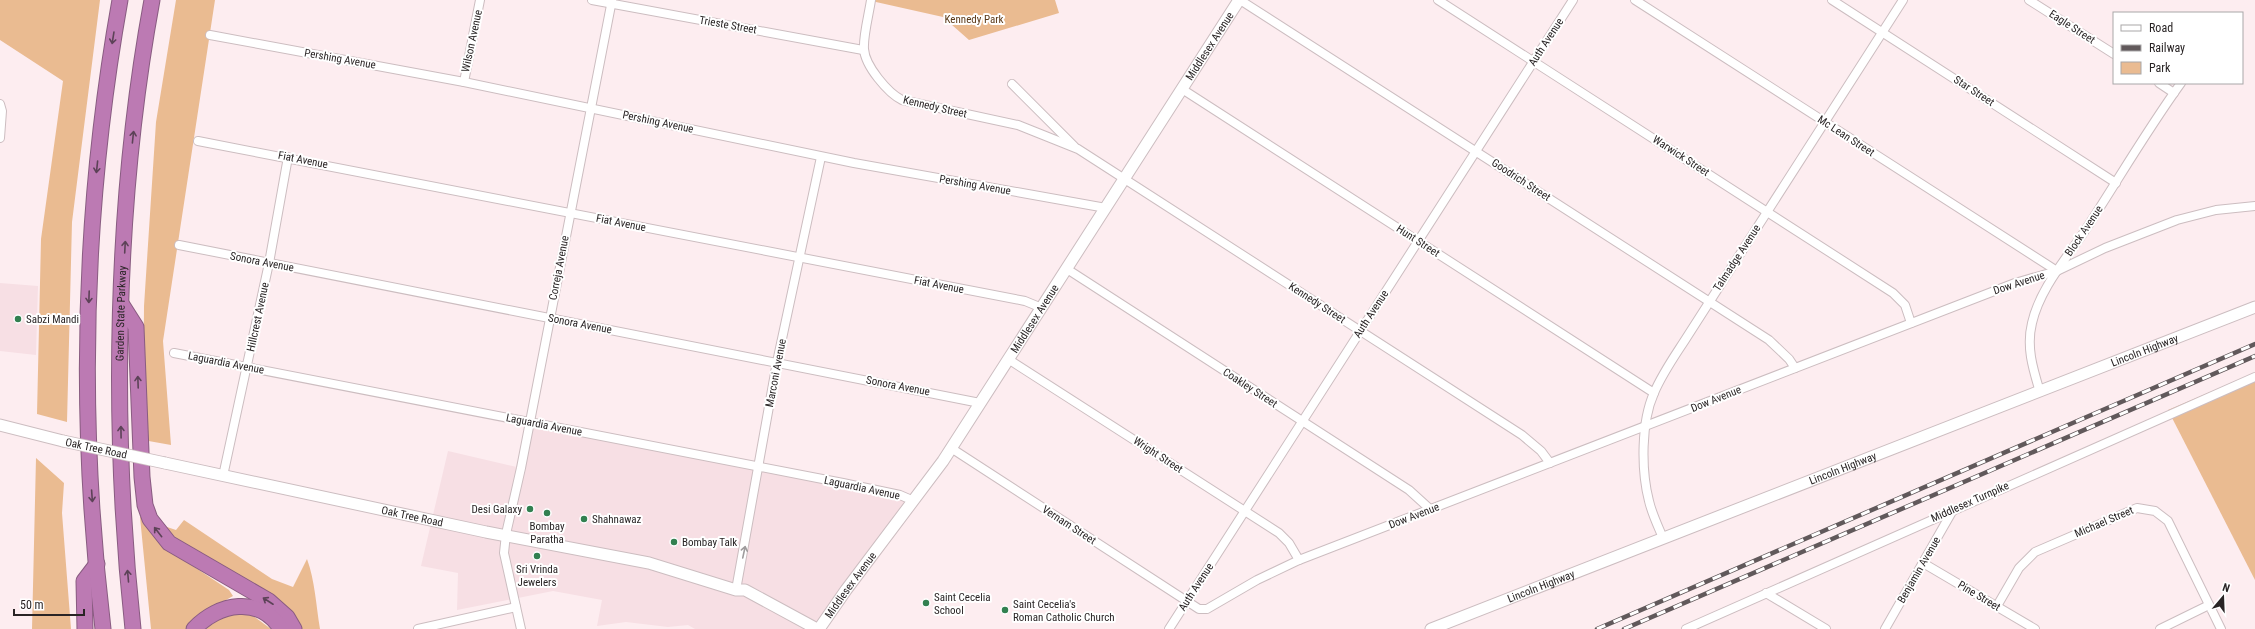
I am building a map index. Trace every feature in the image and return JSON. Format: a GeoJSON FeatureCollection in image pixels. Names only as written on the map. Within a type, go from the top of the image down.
{"type":"FeatureCollection","features":[{"type":"Feature","properties":{"kind":"highway"},"geometry":{"type":"LineString","coordinates":[[103,629],[96,564],[88,435],[88,338],[93,222],[105,100],[120,0]]}},
{"type":"Feature","properties":{"kind":"highway","name":"Garden State Parkway"},"geometry":{"type":"LineString","coordinates":[[133,629],[122,493],[120,373],[122,305],[133,135],[140,68],[152,0]]}},
{"type":"Feature","properties":{"kind":"highway"},"geometry":{"type":"LineString","coordinates":[[122,305],[136,327],[142,482],[150,519],[169,543],[275,605],[294,629]]}},
{"type":"Feature","properties":{"kind":"highway"},"geometry":{"type":"LineString","coordinates":[[85,629],[84,581],[96,564]]}},
{"type":"Feature","properties":{"kind":"highway"},"geometry":{"type":"LineString","coordinates":[[194,629],[216,611],[241,606],[265,613],[281,629]]}},
{"type":"Feature","properties":{"kind":"street","name":"Wilson Avenue"},"geometry":{"type":"LineString","coordinates":[[464,82],[480,0]]}},
{"type":"Feature","properties":{"kind":"street","name":"Trieste Street"},"geometry":{"type":"LineString","coordinates":[[592,0],[611,2],[864,50]]}},
{"type":"Feature","properties":{"kind":"street","name":"Kennedy Street"},"geometry":{"type":"LineString","coordinates":[[871,0],[864,50],[869,65],[878,78],[896,96],[902,100],[1018,125],[1078,149],[1529,440],[1545,454],[1550,463]]}},
{"type":"Feature","properties":{"kind":"street","name":"Middlesex Avenue"},"geometry":{"type":"LineString","coordinates":[[818,629],[914,501],[951,448],[1240,0]]}},
{"type":"Feature","properties":{"kind":"street","name":"Goodrich Street"},"geometry":{"type":"LineString","coordinates":[[1240,0],[1769,340],[1789,359],[1795,368]]}},
{"type":"Feature","properties":{"kind":"street","name":"Warwick Street"},"geometry":{"type":"LineString","coordinates":[[1438,0],[1897,296],[1905,305],[1911,323]]}},
{"type":"Feature","properties":{"kind":"street","name":"Auth Avenue"},"geometry":{"type":"LineString","coordinates":[[1169,629],[1573,0]]}},
{"type":"Feature","properties":{"kind":"street","name":"Mc Lean Street"},"geometry":{"type":"LineString","coordinates":[[1635,0],[2057,271]]}},
{"type":"Feature","properties":{"kind":"street","name":"Star Street"},"geometry":{"type":"LineString","coordinates":[[1832,0],[2116,183]]}},
{"type":"Feature","properties":{"kind":"street","name":"Talmadge Avenue"},"geometry":{"type":"LineString","coordinates":[[1663,538],[1647,494],[1645,427],[1654,393],[1709,302],[1903,0]]}},
{"type":"Feature","properties":{"kind":"street","name":"Eagle Street"},"geometry":{"type":"LineString","coordinates":[[2029,0],[2113,53]]}},
{"type":"Feature","properties":{"kind":"street","name":"Correja Avenue"},"geometry":{"type":"LineString","coordinates":[[521,629],[504,553],[506,534],[550,318],[611,2]]}},
{"type":"Feature","properties":{"kind":"street","name":"Pershing Avenue"},"geometry":{"type":"LineString","coordinates":[[210,35],[464,82],[821,157],[1106,208]]}},
{"type":"Feature","properties":{"kind":"street","name":"Kennedy Street"},"geometry":{"type":"LineString","coordinates":[[1012,84],[1078,149]]}},
{"type":"Feature","properties":{"kind":"street"},"geometry":{"type":"LineString","coordinates":[[2160,84],[2174,93]]}},
{"type":"Feature","properties":{"kind":"street","name":"Block Avenue"},"geometry":{"type":"LineString","coordinates":[[2040,392],[2030,356],[2030,331],[2037,307],[2057,271],[2180,84]]}},
{"type":"Feature","properties":{"kind":"street","name":"Hunt Street"},"geometry":{"type":"LineString","coordinates":[[1182,89],[1654,393]]}},
{"type":"Feature","properties":{"kind":"street"},"geometry":{"type":"LineString","coordinates":[[0,104],[2,112],[0,138]]}},
{"type":"Feature","properties":{"kind":"street","name":"Fiat Avenue"},"geometry":{"type":"LineString","coordinates":[[198,141],[288,157],[1025,301],[1042,308]]}},
{"type":"Feature","properties":{"kind":"street","name":"Hillcrest Avenue"},"geometry":{"type":"LineString","coordinates":[[223,476],[248,367],[288,157]]}},
{"type":"Feature","properties":{"kind":"street","name":"Marconi Avenue"},"geometry":{"type":"LineString","coordinates":[[736,590],[777,362],[821,157]]}},
{"type":"Feature","properties":{"kind":"street","name":"Dow Avenue"},"geometry":{"type":"LineString","coordinates":[[1187,601],[1199,609],[1207,609],[1257,580],[1299,560],[2015,283],[2057,271],[2105,248],[2177,220],[2216,210],[2255,206]]}},
{"type":"Feature","properties":{"kind":"street","name":"Sonora Avenue"},"geometry":{"type":"LineString","coordinates":[[179,245],[980,403]]}},
{"type":"Feature","properties":{"kind":"street","name":"Coakley Street"},"geometry":{"type":"LineString","coordinates":[[1066,269],[1416,495],[1431,510]]}},
{"type":"Feature","properties":{"kind":"street","name":"Lincoln Highway"},"geometry":{"type":"LineString","coordinates":[[1431,629],[2255,307]]}},
{"type":"Feature","properties":{"kind":"street","name":"Laguardia Avenue"},"geometry":{"type":"LineString","coordinates":[[174,353],[759,466],[900,495],[914,501]]}},
{"type":"Feature","properties":{"kind":"street","name":"Wright Street"},"geometry":{"type":"LineString","coordinates":[[1008,359],[1285,538],[1299,560]]}},
{"type":"Feature","properties":{"kind":"street","name":"Middlesex Turnpike"},"geometry":{"type":"LineString","coordinates":[[1686,629],[2255,377]]}},
{"type":"Feature","properties":{"kind":"street","name":"Oak Tree Road"},"geometry":{"type":"LineString","coordinates":[[0,425],[165,464],[486,532],[506,534],[649,562],[736,590],[745,590],[818,629]]}},
{"type":"Feature","properties":{"kind":"street","name":"Vernam Street"},"geometry":{"type":"LineString","coordinates":[[951,448],[1187,601]]}},
{"type":"Feature","properties":{"kind":"street","name":"Michael Street"},"geometry":{"type":"LineString","coordinates":[[1997,606],[2019,568],[2034,552],[2137,508],[2155,511],[2168,521],[2221,629]]}},
{"type":"Feature","properties":{"kind":"street","name":"Benjamin Avenue"},"geometry":{"type":"LineString","coordinates":[[1885,629],[1953,510]]}},
{"type":"Feature","properties":{"kind":"street","name":"Pine Street"},"geometry":{"type":"LineString","coordinates":[[1923,563],[2034,629]]}},
{"type":"Feature","properties":{"kind":"street"},"geometry":{"type":"LineString","coordinates":[[1766,593],[1826,629]]}},
{"type":"Feature","properties":{"kind":"street"},"geometry":{"type":"LineString","coordinates":[[2160,629],[2209,605]]}},
{"type":"Feature","properties":{"kind":"street"},"geometry":{"type":"LineString","coordinates":[[418,629],[516,607]]}},
{"type":"Feature","properties":{"kind":"shaded area","name":"Sabzi Mandi"},"geometry":{"type":"Polygon","coordinates":[[[0,283],[38,286],[36,355],[0,351],[0,283]]]}},
{"type":"Feature","properties":{"kind":"shaded area"},"geometry":{"type":"Polygon","coordinates":[[[529,422],[914,501],[819,629],[695,629],[688,625],[668,627],[626,622],[597,626],[602,600],[553,591],[457,610],[458,573],[421,566],[448,451],[521,468],[529,422]]]}},
{"type":"Feature","properties":{"kind":"green space"},"geometry":{"type":"Polygon","coordinates":[[[0,0],[100,0],[72,222],[67,422],[37,414],[41,239],[63,81],[0,40],[0,0]]]}},
{"type":"Feature","properties":{"kind":"green space"},"geometry":{"type":"Polygon","coordinates":[[[176,0],[215,0],[163,341],[171,445],[143,440],[144,306],[156,122],[176,0]]]}},
{"type":"Feature","properties":{"kind":"green space","name":"Kennedy Park"},"geometry":{"type":"Polygon","coordinates":[[[867,0],[1055,0],[1059,13],[969,40],[943,17],[867,0]]]}},
{"type":"Feature","properties":{"kind":"green space"},"geometry":{"type":"Polygon","coordinates":[[[2255,373],[2255,580],[2168,410],[2255,373]]]}},
{"type":"Feature","properties":{"kind":"green space"},"geometry":{"type":"Polygon","coordinates":[[[36,458],[64,483],[62,513],[71,629],[32,629],[36,458]]]}},
{"type":"Feature","properties":{"kind":"green space"},"geometry":{"type":"Polygon","coordinates":[[[140,517],[142,517],[160,544],[229,590],[233,596],[198,616],[186,629],[151,629],[140,517]]]}},
{"type":"Feature","properties":{"kind":"green space"},"geometry":{"type":"Polygon","coordinates":[[[184,520],[272,579],[293,587],[307,559],[314,584],[320,629],[300,629],[181,543],[161,525],[176,530],[184,520]]]}},
{"type":"Feature","properties":{"kind":"green space"},"geometry":{"type":"Polygon","coordinates":[[[239,613],[252,615],[271,629],[202,629],[222,616],[239,613]]]}},
{"type":"Feature","properties":{"kind":"railway"},"geometry":{"type":"LineString","coordinates":[[1597,629],[2255,344]]}},
{"type":"Feature","properties":{"kind":"railway"},"geometry":{"type":"LineString","coordinates":[[1624,629],[2255,356]]}},
{"type":"Feature","properties":{"kind":"place","name":"Sabzi Mandi"},"geometry":{"type":"Point","coordinates":[18,319]}},
{"type":"Feature","properties":{"kind":"place","name":"Desi Galaxy"},"geometry":{"type":"Point","coordinates":[530,509]}},
{"type":"Feature","properties":{"kind":"place","name":"Bombay Paratha"},"geometry":{"type":"Point","coordinates":[547,513]}},
{"type":"Feature","properties":{"kind":"place","name":"Shahnawaz"},"geometry":{"type":"Point","coordinates":[584,519]}},
{"type":"Feature","properties":{"kind":"place","name":"Bombay Talk"},"geometry":{"type":"Point","coordinates":[674,542]}},
{"type":"Feature","properties":{"kind":"place","name":"Sri Vrinda Jewelers"},"geometry":{"type":"Point","coordinates":[537,556]}},
{"type":"Feature","properties":{"kind":"place","name":"Saint Cecelia School"},"geometry":{"type":"Point","coordinates":[926,603]}},
{"type":"Feature","properties":{"kind":"place","name":"Saint Cecelia's Roman Catholic Church"},"geometry":{"type":"Point","coordinates":[1005,610]}}]}
